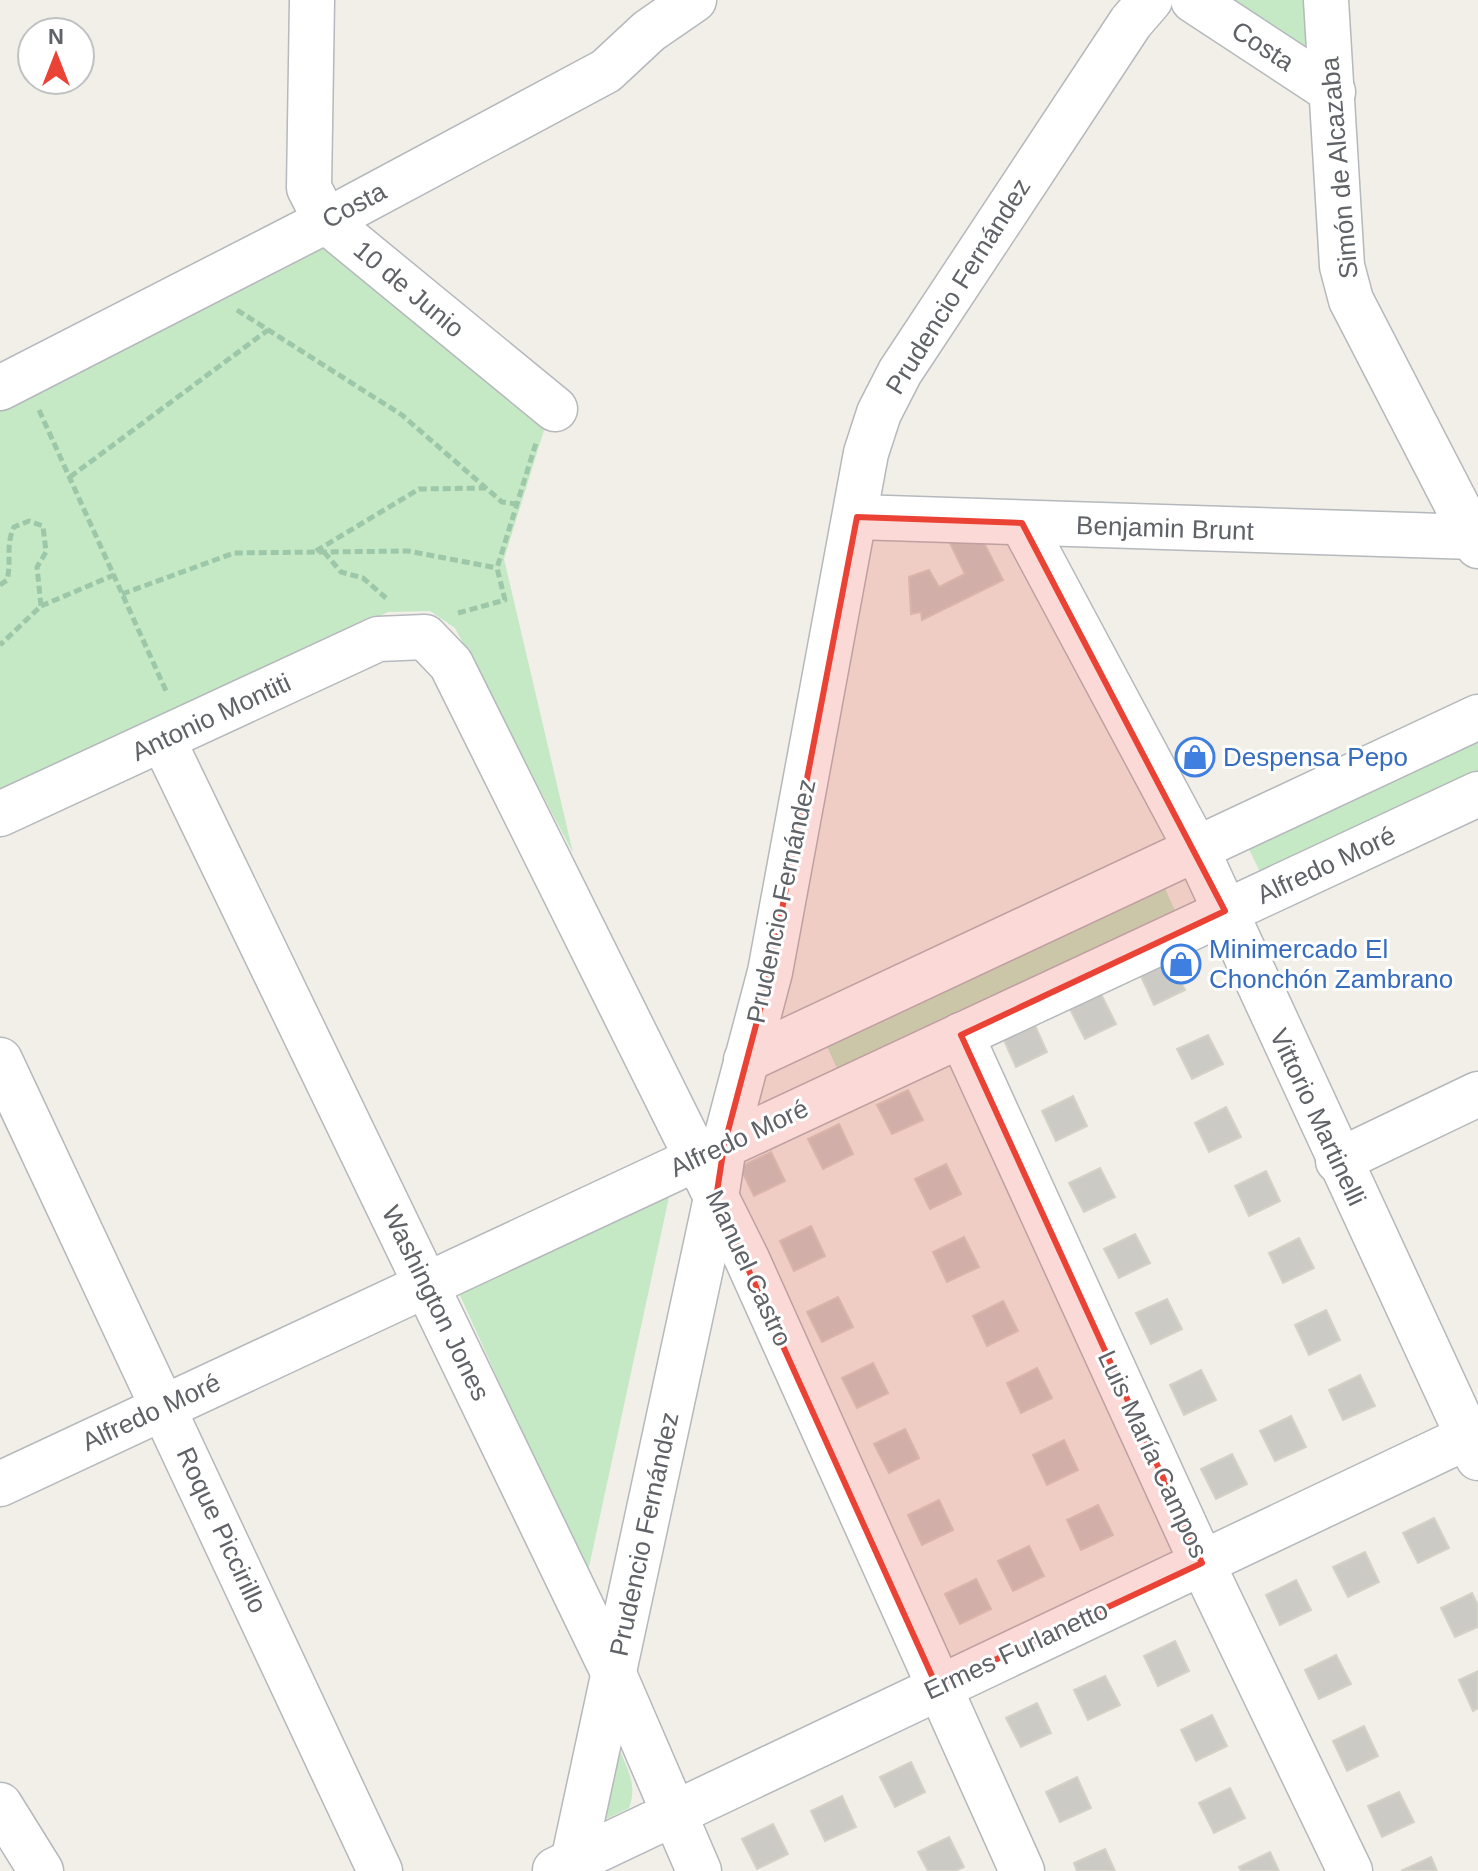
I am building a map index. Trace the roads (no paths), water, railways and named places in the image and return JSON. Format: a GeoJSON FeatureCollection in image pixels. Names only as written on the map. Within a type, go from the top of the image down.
{"type":"FeatureCollection","features":[{"type":"Feature","properties":{"kind":"street","name":"10 de Junio"},"geometry":{"type":"LineString","coordinates":[[312,0],[309,188],[326,221],[552,406]]}},
{"type":"Feature","properties":{"kind":"street","name":"Costa"},"geometry":{"type":"LineString","coordinates":[[11,383],[326,221],[606,71],[646,16],[694,0]]}},
{"type":"Feature","properties":{"kind":"street","name":"Prudencio Fernández"},"geometry":{"type":"LineString","coordinates":[[566,1868],[614,1674],[716,1198],[710,1152],[746,1060],[770,972],[857,517],[866,453],[879,413],[900,372],[1122,35],[1150,0]]}},
{"type":"Feature","properties":{"kind":"street","name":"Costa"},"geometry":{"type":"LineString","coordinates":[[1193,0],[1333,92]]}},
{"type":"Feature","properties":{"kind":"street","name":"Simón de Alcazaba"},"geometry":{"type":"LineString","coordinates":[[1326,0],[1342,266],[1351,300],[1476,542]]}},
{"type":"Feature","properties":{"kind":"street","name":"Benjamin Brunt"},"geometry":{"type":"LineString","coordinates":[[857,517],[1476,542]]}},
{"type":"Feature","properties":{"kind":"street","name":"Vittorio Martinelli"},"geometry":{"type":"LineString","coordinates":[[1022,523],[1197,850],[1338,1161],[1475,1442]]}},
{"type":"Feature","properties":{"kind":"street","name":"Antonio Montiti"},"geometry":{"type":"LineString","coordinates":[[0,814],[168,724],[378,639],[439,626]]}},
{"type":"Feature","properties":{"kind":"street","name":"Manuel Castro"},"geometry":{"type":"LineString","coordinates":[[439,626],[451,664],[710,1152]]}},
{"type":"Feature","properties":{"kind":"street"},"geometry":{"type":"LineString","coordinates":[[746,1060],[1478,717]]}},
{"type":"Feature","properties":{"kind":"street","name":"Washington Jones"},"geometry":{"type":"LineString","coordinates":[[168,724],[426,1283],[614,1674],[699,1871]]}},
{"type":"Feature","properties":{"kind":"street","name":"Alfredo Moré"},"geometry":{"type":"LineString","coordinates":[[0,1484],[1478,794]]}},
{"type":"Feature","properties":{"kind":"street","name":"Luis María Campos"},"geometry":{"type":"LineString","coordinates":[[961,1035],[1202,1563],[1350,1871]]}},
{"type":"Feature","properties":{"kind":"street","name":"Roque Piccirillo"},"geometry":{"type":"LineString","coordinates":[[0,1060],[380,1871]]}},
{"type":"Feature","properties":{"kind":"street"},"geometry":{"type":"LineString","coordinates":[[1338,1161],[1478,1094]]}},
{"type":"Feature","properties":{"kind":"street","name":"Manuel Castro"},"geometry":{"type":"LineString","coordinates":[[716,1198],[747,1259],[1022,1871]]}},
{"type":"Feature","properties":{"kind":"street","name":"Ermes Furlanetto"},"geometry":{"type":"LineString","coordinates":[[566,1868],[673,1813],[937,1687],[1202,1563],[1475,1442]]}},
{"type":"Feature","properties":{"kind":"street"},"geometry":{"type":"LineString","coordinates":[[0,1805],[41,1871]]}},
{"type":"Feature","properties":{"kind":"place","name":"Despensa Pepo"},"geometry":{"type":"Point","coordinates":[1195,757]}},
{"type":"Feature","properties":{"kind":"place","name":"Minimercado El Chonchón Zambrano"},"geometry":{"type":"Point","coordinates":[1181,964]}}]}
